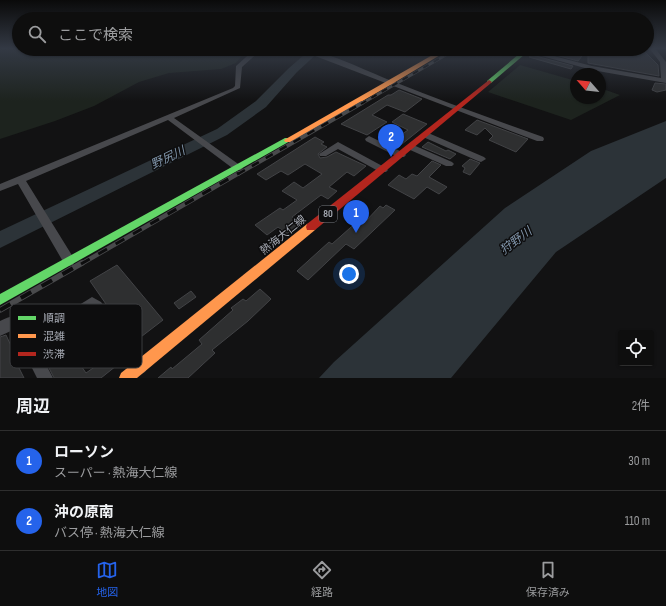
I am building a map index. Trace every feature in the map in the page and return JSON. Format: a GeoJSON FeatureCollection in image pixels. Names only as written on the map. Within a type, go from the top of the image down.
{"type":"FeatureCollection","features":[{"type":"Feature","properties":{"kind":"main road"},"geometry":{"type":"LineString","coordinates":[[0,300],[419,66]]}},
{"type":"Feature","properties":{"kind":"main road","name":"熱海大仁線"},"geometry":{"type":"LineString","coordinates":[[142,365],[509,66]]}},
{"type":"Feature","properties":{"kind":"main road","name":"熱海大仁線"},"geometry":{"type":"LineString","coordinates":[[126,378],[139,368]]}},
{"type":"Feature","properties":{"kind":"street"},"geometry":{"type":"LineString","coordinates":[[0,188],[237,88],[239,66]]}},
{"type":"Feature","properties":{"kind":"street"},"geometry":{"type":"LineString","coordinates":[[347,66],[540,139]]}},
{"type":"Feature","properties":{"kind":"street"},"geometry":{"type":"LineString","coordinates":[[584,66],[666,80],[664,66]]}},
{"type":"Feature","properties":{"kind":"street"},"geometry":{"type":"LineString","coordinates":[[168,117],[238,168]]}},
{"type":"Feature","properties":{"kind":"street"},"geometry":{"type":"LineString","coordinates":[[426,135],[481,159]]}},
{"type":"Feature","properties":{"kind":"street"},"geometry":{"type":"LineString","coordinates":[[369,139],[401,155]]}},
{"type":"Feature","properties":{"kind":"street"},"geometry":{"type":"LineString","coordinates":[[323,154],[338,145],[383,170]]}},
{"type":"Feature","properties":{"kind":"street"},"geometry":{"type":"LineString","coordinates":[[411,147],[449,164]]}},
{"type":"Feature","properties":{"kind":"street"},"geometry":{"type":"LineString","coordinates":[[20,180],[69,261]]}},
{"type":"Feature","properties":{"kind":"street"},"geometry":{"type":"LineString","coordinates":[[0,329],[10,323]]}},
{"type":"Feature","properties":{"kind":"street"},"geometry":{"type":"LineString","coordinates":[[40,368],[45,378]]}},
{"type":"Feature","properties":{"kind":"shaded area"},"geometry":{"type":"Polygon","coordinates":[[[0,66],[229,66],[221,69],[169,73],[139,82],[94,106],[55,121],[0,139],[0,66]]]}},
{"type":"Feature","properties":{"kind":"shaded area"},"geometry":{"type":"Polygon","coordinates":[[[519,66],[570,79],[570,104],[602,104],[571,120],[488,92],[519,66]]]}},
{"type":"Feature","properties":{"kind":"shaded area"},"geometry":{"type":"Polygon","coordinates":[[[606,90],[620,95],[606,102],[606,90]]]}},
{"type":"Feature","properties":{"kind":"water","name":"狩野川"},"geometry":{"type":"Polygon","coordinates":[[[666,121],[666,178],[556,252],[451,378],[319,378],[334,362],[505,208],[591,151],[666,121]]]}},
{"type":"Feature","properties":{"kind":"building"},"geometry":{"type":"Polygon","coordinates":[[[559,66],[572,66],[573,66],[570,69],[559,66]]]}},
{"type":"Feature","properties":{"kind":"building"},"geometry":{"type":"Polygon","coordinates":[[[602,66],[658,66],[659,76],[602,66]]]}},
{"type":"Feature","properties":{"kind":"building"},"geometry":{"type":"Polygon","coordinates":[[[655,83],[666,84],[666,90],[657,92],[652,90],[655,83]]]}},
{"type":"Feature","properties":{"kind":"building"},"geometry":{"type":"Polygon","coordinates":[[[399,90],[422,99],[405,112],[387,105],[372,115],[387,122],[367,135],[341,124],[388,95],[391,95],[399,90]]]}},
{"type":"Feature","properties":{"kind":"building"},"geometry":{"type":"Polygon","coordinates":[[[403,114],[427,124],[397,148],[388,144],[408,130],[392,122],[403,114]]]}},
{"type":"Feature","properties":{"kind":"building"},"geometry":{"type":"Polygon","coordinates":[[[477,120],[528,139],[516,152],[489,140],[493,136],[485,128],[477,135],[465,130],[477,120]]]}},
{"type":"Feature","properties":{"kind":"building"},"geometry":{"type":"Polygon","coordinates":[[[315,137],[324,142],[321,144],[327,147],[318,154],[320,158],[327,157],[336,152],[366,166],[354,176],[347,172],[329,187],[337,191],[328,199],[321,195],[292,217],[301,223],[287,234],[278,227],[267,235],[255,225],[280,208],[283,210],[297,200],[282,191],[294,182],[303,188],[322,174],[305,164],[288,175],[281,171],[266,180],[257,174],[315,137]]]}},
{"type":"Feature","properties":{"kind":"building"},"geometry":{"type":"Polygon","coordinates":[[[428,142],[456,154],[450,159],[422,147],[428,142]]]}},
{"type":"Feature","properties":{"kind":"building"},"geometry":{"type":"Polygon","coordinates":[[[470,159],[480,163],[470,175],[463,172],[465,168],[462,166],[470,159]]]}},
{"type":"Feature","properties":{"kind":"building"},"geometry":{"type":"Polygon","coordinates":[[[432,161],[441,165],[429,177],[447,187],[439,194],[427,187],[414,199],[388,185],[399,175],[406,179],[412,174],[417,176],[432,161]]]}},
{"type":"Feature","properties":{"kind":"building"},"geometry":{"type":"Polygon","coordinates":[[[386,205],[395,210],[354,249],[346,244],[308,280],[297,271],[329,242],[332,244],[359,220],[364,223],[380,206],[383,208],[386,205]]]}},
{"type":"Feature","properties":{"kind":"building"},"geometry":{"type":"Polygon","coordinates":[[[117,265],[163,320],[142,336],[142,304],[106,304],[90,281],[117,265]]]}},
{"type":"Feature","properties":{"kind":"building"},"geometry":{"type":"Polygon","coordinates":[[[260,289],[271,299],[248,321],[212,350],[215,353],[188,378],[158,378],[171,367],[172,369],[202,344],[199,340],[233,310],[231,308],[243,299],[246,301],[260,289]]]}},
{"type":"Feature","properties":{"kind":"building"},"geometry":{"type":"Polygon","coordinates":[[[191,291],[196,297],[179,309],[174,303],[191,291]]]}},
{"type":"Feature","properties":{"kind":"building"},"geometry":{"type":"Polygon","coordinates":[[[6,335],[10,344],[10,368],[19,368],[24,378],[0,378],[0,337],[6,335]]]}},
{"type":"Feature","properties":{"kind":"building"},"geometry":{"type":"Polygon","coordinates":[[[49,368],[83,368],[86,373],[93,368],[114,368],[101,378],[54,378],[49,368]]]}},
{"type":"Feature","properties":{"kind":"waterway","name":"野尻川"},"geometry":{"type":"LineString","coordinates":[[0,240],[222,132],[261,104],[298,66]]}},
{"type":"Feature","properties":{"kind":"railway"},"geometry":{"type":"LineString","coordinates":[[361,104],[427,66]]}},
{"type":"Feature","properties":{"kind":"railway"},"geometry":{"type":"LineString","coordinates":[[238,174],[362,103]]}},
{"type":"Feature","properties":{"kind":"railway"},"geometry":{"type":"LineString","coordinates":[[81,264],[239,173]]}},
{"type":"Feature","properties":{"kind":"railway"},"geometry":{"type":"LineString","coordinates":[[10,304],[82,263]]}},
{"type":"Feature","properties":{"kind":"railway"},"geometry":{"type":"LineString","coordinates":[[0,310],[10,304]]}},
{"type":"Feature","properties":{"kind":"traffic: fast"},"geometry":{"type":"LineString","coordinates":[[489,82],[508,66]]}},
{"type":"Feature","properties":{"kind":"traffic: fast"},"geometry":{"type":"LineString","coordinates":[[0,300],[288,140]]}},
{"type":"Feature","properties":{"kind":"traffic: slow"},"geometry":{"type":"LineString","coordinates":[[288,140],[419,66]]}},
{"type":"Feature","properties":{"kind":"traffic: slow"},"geometry":{"type":"LineString","coordinates":[[142,365],[311,227]]}},
{"type":"Feature","properties":{"kind":"traffic: slow"},"geometry":{"type":"LineString","coordinates":[[126,378],[138,368]]}},
{"type":"Feature","properties":{"kind":"traffic: jam"},"geometry":{"type":"LineString","coordinates":[[311,227],[489,82]]}},
{"type":"Feature","properties":{"kind":"place","name":"沖の原南"},"geometry":{"type":"Point","coordinates":[391,157]}},
{"type":"Feature","properties":{"kind":"place","name":"ローソン"},"geometry":{"type":"Point","coordinates":[356,233]}}]}
